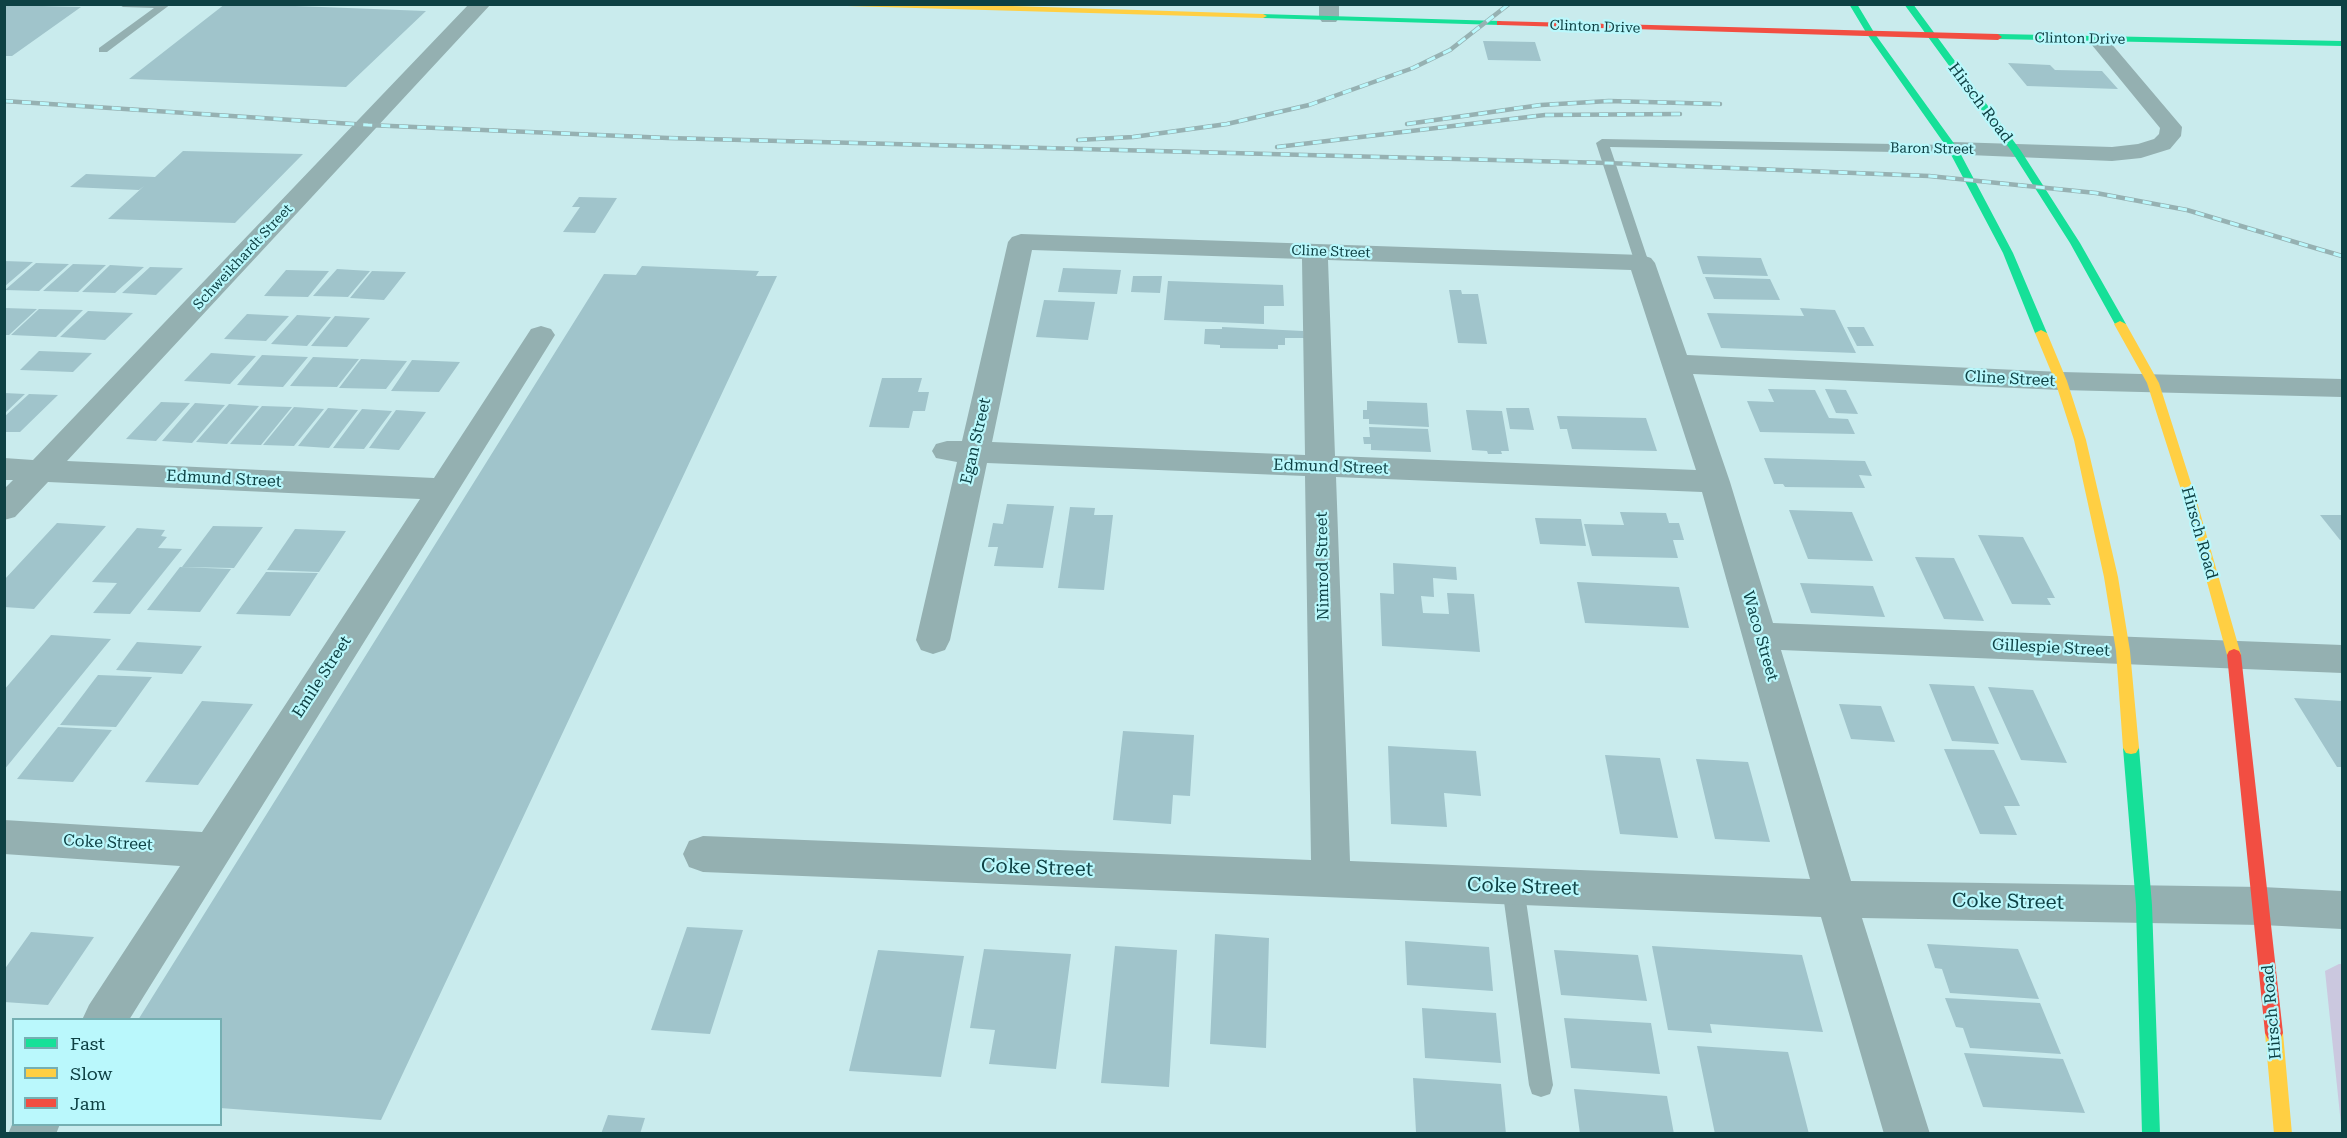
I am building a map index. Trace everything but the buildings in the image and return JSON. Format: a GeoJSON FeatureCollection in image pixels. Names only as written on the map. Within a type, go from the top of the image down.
{"type":"FeatureCollection","features":[{"type":"Feature","properties":{"kind":"main road","name":"Clinton Drive"},"geometry":{"type":"LineString","coordinates":[[847,4],[1329,11],[1930,36],[2343,44]]}},
{"type":"Feature","properties":{"kind":"main road"},"geometry":{"type":"LineString","coordinates":[[1853,4],[1871,34],[1953,149],[2008,253],[2061,381],[2080,441],[2111,577],[2123,651],[2144,905],[2151,1134]]}},
{"type":"Feature","properties":{"kind":"main road","name":"Hirsch Road"},"geometry":{"type":"LineString","coordinates":[[1908,4],[2016,151],[2075,243],[2153,383],[2191,502],[2234,655],[2262,906],[2283,1134]]}},
{"type":"Feature","properties":{"kind":"street","name":"Schweikhardt Street"},"geometry":{"type":"LineString","coordinates":[[4,508],[481,4]]}},
{"type":"Feature","properties":{"kind":"street","name":"Baron Street"},"geometry":{"type":"LineString","coordinates":[[1953,149],[2112,154],[2141,151],[2162,144],[2170,136],[2171,127],[2097,39]]}},
{"type":"Feature","properties":{"kind":"street","name":"Cline Street"},"geometry":{"type":"LineString","coordinates":[[1021,242],[1642,262]]}},
{"type":"Feature","properties":{"kind":"street","name":"Egan Street"},"geometry":{"type":"LineString","coordinates":[[933,640],[960,451],[1021,242]]}},
{"type":"Feature","properties":{"kind":"street","name":"Nimrod Street"},"geometry":{"type":"LineString","coordinates":[[1315,251],[1331,880]]}},
{"type":"Feature","properties":{"kind":"street","name":"Waco Street"},"geometry":{"type":"LineString","coordinates":[[1642,262],[1715,482],[1906,1134]]}},
{"type":"Feature","properties":{"kind":"street","name":"Emile Street"},"geometry":{"type":"LineString","coordinates":[[105,1018],[541,335]]}},
{"type":"Feature","properties":{"kind":"street","name":"Cline Street"},"geometry":{"type":"LineString","coordinates":[[1677,364],[2061,381],[2343,388]]}},
{"type":"Feature","properties":{"kind":"street","name":"Edmund Street"},"geometry":{"type":"LineString","coordinates":[[960,451],[1715,482]]}},
{"type":"Feature","properties":{"kind":"street","name":"Edmund Street"},"geometry":{"type":"LineString","coordinates":[[4,469],[443,489]]}},
{"type":"Feature","properties":{"kind":"street","name":"Gillespie Street"},"geometry":{"type":"LineString","coordinates":[[1760,636],[2343,659]]}},
{"type":"Feature","properties":{"kind":"street","name":"Coke Street"},"geometry":{"type":"LineString","coordinates":[[4,837],[212,850]]}},
{"type":"Feature","properties":{"kind":"street","name":"Coke Street"},"geometry":{"type":"LineString","coordinates":[[703,854],[1838,899],[2262,906],[2343,910]]}},
{"type":"Feature","properties":{"kind":"lane"},"geometry":{"type":"LineString","coordinates":[[123,4],[165,5]]}},
{"type":"Feature","properties":{"kind":"lane"},"geometry":{"type":"LineString","coordinates":[[103,50],[165,5]]}},
{"type":"Feature","properties":{"kind":"lane","name":"Baron Street"},"geometry":{"type":"LineString","coordinates":[[1602,143],[1953,149]]}},
{"type":"Feature","properties":{"kind":"lane","name":"Waco Street"},"geometry":{"type":"LineString","coordinates":[[1602,143],[1642,262]]}},
{"type":"Feature","properties":{"kind":"lane"},"geometry":{"type":"LineString","coordinates":[[1513,887],[1541,1085]]}},
{"type":"Feature","properties":{"kind":"shaded area"},"geometry":{"type":"Polygon","coordinates":[[[2342,964],[2342,1134],[2325,971],[2342,964]]]}},
{"type":"Feature","properties":{"kind":"railway"},"geometry":{"type":"LineString","coordinates":[[1078,140],[1133,137],[1227,124],[1309,105],[1413,68],[1450,50],[1509,4]]}},
{"type":"Feature","properties":{"kind":"railway"},"geometry":{"type":"LineString","coordinates":[[4,101],[368,125],[668,138],[1607,163],[1929,176],[2096,193],[2187,210],[2342,256]]}},
{"type":"Feature","properties":{"kind":"railway"},"geometry":{"type":"LineString","coordinates":[[1407,124],[1541,105],[1609,101],[1720,104]]}},
{"type":"Feature","properties":{"kind":"railway"},"geometry":{"type":"LineString","coordinates":[[1277,147],[1545,115],[1680,114]]}},
{"type":"Feature","properties":{"kind":"traffic: fast"},"geometry":{"type":"LineString","coordinates":[[1853,4],[1871,34],[1953,149],[2008,253],[2041,333]]}},
{"type":"Feature","properties":{"kind":"traffic: fast"},"geometry":{"type":"LineString","coordinates":[[1908,4],[2016,151],[2075,243],[2120,324]]}},
{"type":"Feature","properties":{"kind":"traffic: fast"},"geometry":{"type":"LineString","coordinates":[[1263,16],[1500,23]]}},
{"type":"Feature","properties":{"kind":"traffic: fast"},"geometry":{"type":"LineString","coordinates":[[1998,37],[2342,44]]}},
{"type":"Feature","properties":{"kind":"traffic: fast"},"geometry":{"type":"LineString","coordinates":[[2131,748],[2144,905],[2151,1134]]}},
{"type":"Feature","properties":{"kind":"traffic: slow"},"geometry":{"type":"LineString","coordinates":[[847,4],[1263,16]]}},
{"type":"Feature","properties":{"kind":"traffic: slow"},"geometry":{"type":"LineString","coordinates":[[2120,324],[2153,383],[2191,502],[2234,655]]}},
{"type":"Feature","properties":{"kind":"traffic: slow"},"geometry":{"type":"LineString","coordinates":[[2041,333],[2061,381],[2080,440],[2111,577],[2123,651],[2131,748]]}},
{"type":"Feature","properties":{"kind":"traffic: slow"},"geometry":{"type":"LineString","coordinates":[[2274,1033],[2283,1134]]}},
{"type":"Feature","properties":{"kind":"traffic: jam"},"geometry":{"type":"LineString","coordinates":[[1500,23],[1998,37]]}},
{"type":"Feature","properties":{"kind":"traffic: jam"},"geometry":{"type":"LineString","coordinates":[[2234,655],[2274,1033]]}}]}
